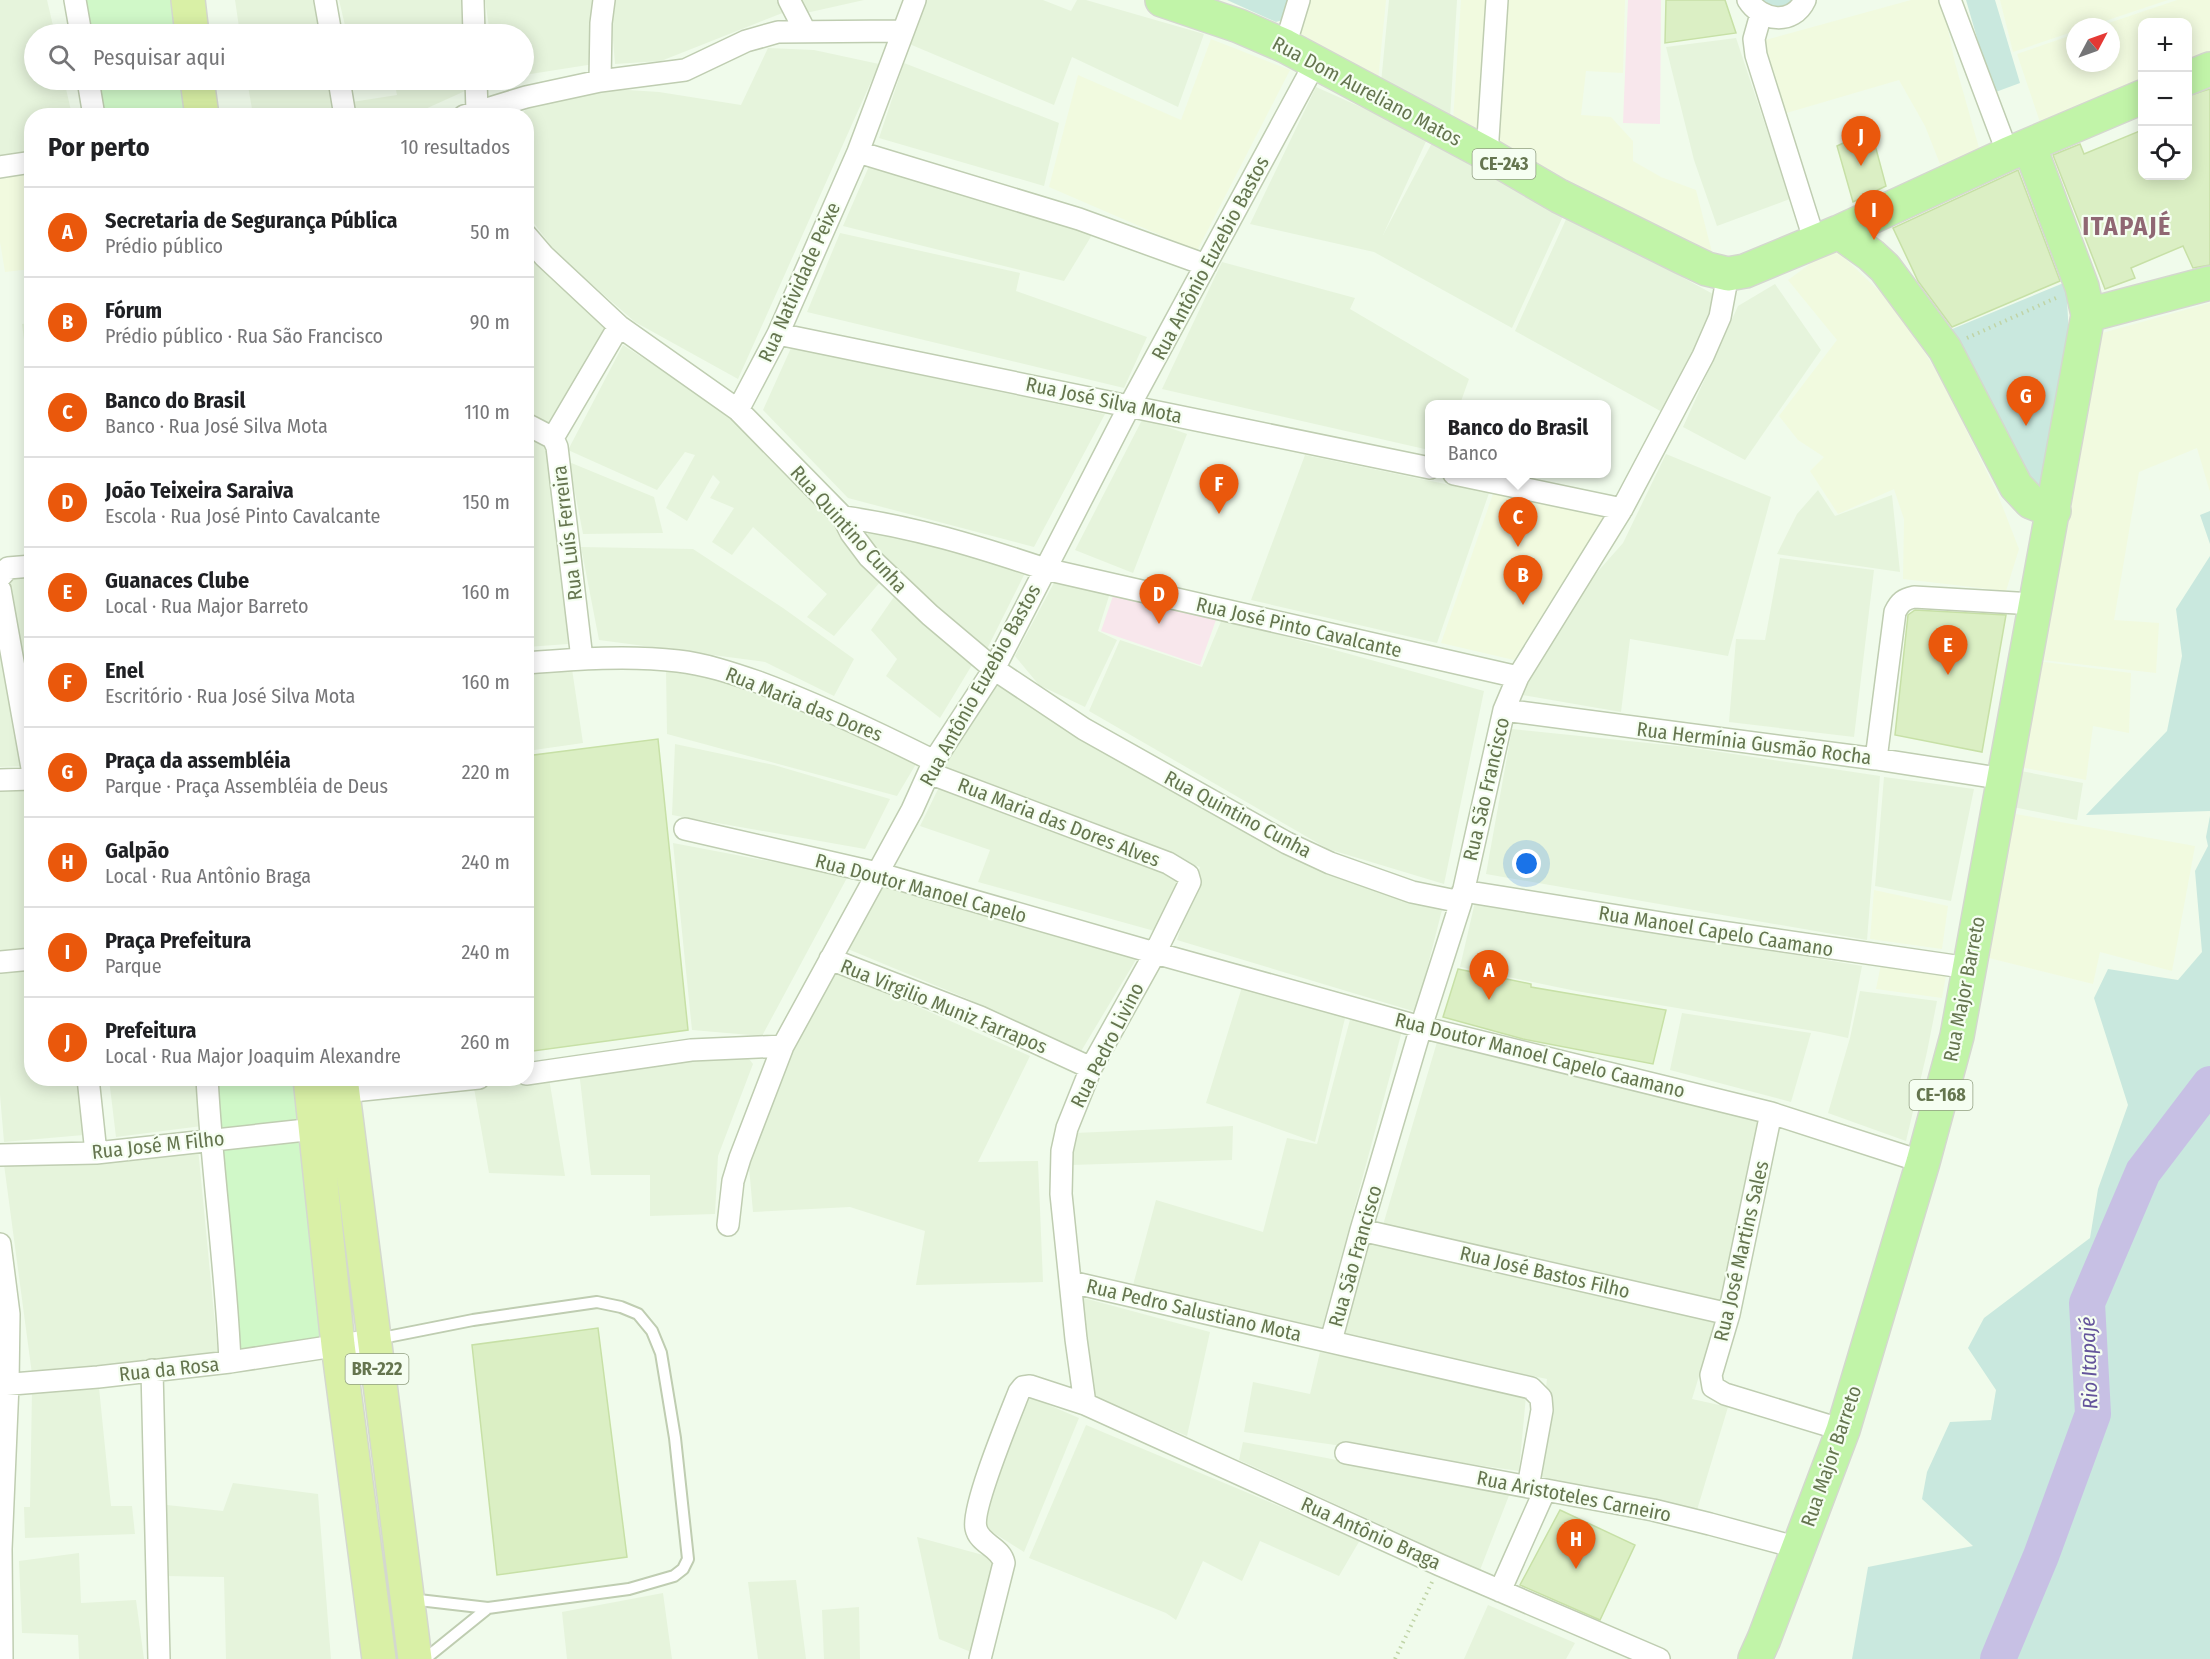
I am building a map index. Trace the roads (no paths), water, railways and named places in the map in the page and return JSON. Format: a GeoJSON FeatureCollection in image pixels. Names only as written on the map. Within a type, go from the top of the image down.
{"type":"FeatureCollection","features":[{"type":"Feature","properties":{"kind":"highway"},"geometry":{"type":"LineString","coordinates":[[188,0],[191,24]]}},
{"type":"Feature","properties":{"kind":"highway"},"geometry":{"type":"LineString","coordinates":[[198,90],[201,108]]}},
{"type":"Feature","properties":{"kind":"highway","name":"BR-222"},"geometry":{"type":"LineString","coordinates":[[311,1086],[338,1345],[379,1659]]}},
{"type":"Feature","properties":{"kind":"highway","name":"BR-222"},"geometry":{"type":"LineString","coordinates":[[342,1086],[415,1659]]}},
{"type":"Feature","properties":{"kind":"highway"},"geometry":{"type":"LineString","coordinates":[[367,1565],[391,1588],[407,1599]]}},
{"type":"Feature","properties":{"kind":"main road","name":"Rua Dom Aureliano Matos"},"geometry":{"type":"LineString","coordinates":[[1162,0],[1217,18],[1285,46],[1579,206],[1690,261],[1728,274]]}},
{"type":"Feature","properties":{"kind":"main road"},"geometry":{"type":"LineString","coordinates":[[2192,76],[2210,69]]}},
{"type":"Feature","properties":{"kind":"main road"},"geometry":{"type":"LineString","coordinates":[[1728,274],[1745,271],[1827,237],[2138,99]]}},
{"type":"Feature","properties":{"kind":"main road"},"geometry":{"type":"LineString","coordinates":[[2019,150],[2085,301],[2210,283]]}},
{"type":"Feature","properties":{"kind":"main road"},"geometry":{"type":"LineString","coordinates":[[1827,237],[1885,268],[1945,349],[2016,486],[2031,502],[2054,511]]}},
{"type":"Feature","properties":{"kind":"main road","name":"Rua Major Barreto"},"geometry":{"type":"LineString","coordinates":[[1755,1659],[1843,1430],[1923,1162],[1957,1036],[2054,511],[2085,301]]}},
{"type":"Feature","properties":{"kind":"street"},"geometry":{"type":"LineString","coordinates":[[75,0],[79,24]]}},
{"type":"Feature","properties":{"kind":"street"},"geometry":{"type":"LineString","coordinates":[[325,0],[329,24]]}},
{"type":"Feature","properties":{"kind":"street"},"geometry":{"type":"LineString","coordinates":[[473,0],[474,24]]}},
{"type":"Feature","properties":{"kind":"street"},"geometry":{"type":"LineString","coordinates":[[600,81],[601,23],[604,0]]}},
{"type":"Feature","properties":{"kind":"street"},"geometry":{"type":"LineString","coordinates":[[789,0],[804,31]]}},
{"type":"Feature","properties":{"kind":"street","name":"Rua Natividade Peixe"},"geometry":{"type":"LineString","coordinates":[[738,410],[778,334],[858,152],[915,0]]}},
{"type":"Feature","properties":{"kind":"street"},"geometry":{"type":"LineString","coordinates":[[1285,46],[1299,0]]}},
{"type":"Feature","properties":{"kind":"street"},"geometry":{"type":"LineString","coordinates":[[1487,154],[1497,0]]}},
{"type":"Feature","properties":{"kind":"street"},"geometry":{"type":"LineString","coordinates":[[1805,0],[1796,12],[1778,19],[1755,7],[1754,39],[1756,55],[1827,237]]}},
{"type":"Feature","properties":{"kind":"street"},"geometry":{"type":"LineString","coordinates":[[1950,0],[2019,150]]}},
{"type":"Feature","properties":{"kind":"street"},"geometry":{"type":"LineString","coordinates":[[488,108],[600,81],[685,70],[746,41],[778,32],[903,31]]}},
{"type":"Feature","properties":{"kind":"street","name":"Rua Antônio Euzebio Bastos"},"geometry":{"type":"LineString","coordinates":[[728,1225],[733,1181],[740,1158],[783,1046],[912,810],[931,767],[994,669],[1130,405],[1315,63]]}},
{"type":"Feature","properties":{"kind":"street"},"geometry":{"type":"LineString","coordinates":[[90,90],[93,108]]}},
{"type":"Feature","properties":{"kind":"street"},"geometry":{"type":"LineString","coordinates":[[341,90],[344,108]]}},
{"type":"Feature","properties":{"kind":"street"},"geometry":{"type":"LineString","coordinates":[[471,108],[474,90]]}},
{"type":"Feature","properties":{"kind":"street"},"geometry":{"type":"LineString","coordinates":[[858,152],[1068,216],[1206,265]]}},
{"type":"Feature","properties":{"kind":"street"},"geometry":{"type":"LineString","coordinates":[[0,167],[24,163]]}},
{"type":"Feature","properties":{"kind":"street","name":"Rua Quintino Cunha"},"geometry":{"type":"LineString","coordinates":[[534,244],[619,326],[738,410],[843,517],[850,533],[869,556],[930,615],[994,669],[1084,729],[1287,843],[1366,877],[1412,892],[1462,896]]}},
{"type":"Feature","properties":{"kind":"street","name":"Rua São Francisco"},"geometry":{"type":"LineString","coordinates":[[1331,1341],[1361,1230],[1462,896],[1504,710],[1518,677],[1622,509],[1703,356],[1720,317],[1728,274]]}},
{"type":"Feature","properties":{"kind":"street"},"geometry":{"type":"LineString","coordinates":[[553,438],[619,326]]}},
{"type":"Feature","properties":{"kind":"street","name":"Rua José Silva Mota"},"geometry":{"type":"LineString","coordinates":[[778,334],[1425,467]]}},
{"type":"Feature","properties":{"kind":"street","name":"Rua Luís Ferreira"},"geometry":{"type":"LineString","coordinates":[[534,428],[553,438],[557,447],[582,659]]}},
{"type":"Feature","properties":{"kind":"street"},"geometry":{"type":"LineString","coordinates":[[1473,478],[1622,509]]}},
{"type":"Feature","properties":{"kind":"street","name":"Rua José Pinto Cavalcante"},"geometry":{"type":"LineString","coordinates":[[843,517],[917,529],[1045,568],[1518,677]]}},
{"type":"Feature","properties":{"kind":"street"},"geometry":{"type":"LineString","coordinates":[[0,577],[8,568],[24,567]]}},
{"type":"Feature","properties":{"kind":"street"},"geometry":{"type":"LineString","coordinates":[[0,589],[24,723]]}},
{"type":"Feature","properties":{"kind":"street"},"geometry":{"type":"LineString","coordinates":[[1876,759],[1894,612],[1904,599],[1914,597],[2035,604]]}},
{"type":"Feature","properties":{"kind":"street","name":"Rua Maria das Dores"},"geometry":{"type":"LineString","coordinates":[[534,662],[582,659],[678,661],[720,669],[852,720],[931,767]]}},
{"type":"Feature","properties":{"kind":"street","name":"Rua Hermínia Gusmão Rocha"},"geometry":{"type":"LineString","coordinates":[[1504,710],[1876,759],[2004,779]]}},
{"type":"Feature","properties":{"kind":"street","name":"Rua Maria das Dores Alves"},"geometry":{"type":"LineString","coordinates":[[931,767],[1168,863],[1188,875]]}},
{"type":"Feature","properties":{"kind":"street"},"geometry":{"type":"LineString","coordinates":[[0,780],[24,779]]}},
{"type":"Feature","properties":{"kind":"street","name":"Rua Doutor Manoel Capelo"},"geometry":{"type":"LineString","coordinates":[[685,829],[877,873],[1155,953]]}},
{"type":"Feature","properties":{"kind":"street","name":"Rua Pedro Livino"},"geometry":{"type":"LineString","coordinates":[[1085,1404],[1061,1194],[1062,1151],[1067,1128],[1091,1068],[1187,891],[1190,882],[1188,875]]}},
{"type":"Feature","properties":{"kind":"street","name":"Rua Manoel Capelo Caamano"},"geometry":{"type":"LineString","coordinates":[[1462,896],[1969,968]]}},
{"type":"Feature","properties":{"kind":"street","name":"Rua Doutor Manoel Capelo Caamano"},"geometry":{"type":"LineString","coordinates":[[1155,953],[1421,1027],[1771,1113],[1923,1162]]}},
{"type":"Feature","properties":{"kind":"street","name":"Rua Virgilio Muniz Farrapos"},"geometry":{"type":"LineString","coordinates":[[830,959],[980,1017],[1091,1068]]}},
{"type":"Feature","properties":{"kind":"street"},"geometry":{"type":"LineString","coordinates":[[0,962],[24,960]]}},
{"type":"Feature","properties":{"kind":"street"},"geometry":{"type":"LineString","coordinates":[[534,1073],[691,1050],[783,1046]]}},
{"type":"Feature","properties":{"kind":"street"},"geometry":{"type":"LineString","coordinates":[[88,1086],[96,1153]]}},
{"type":"Feature","properties":{"kind":"street"},"geometry":{"type":"LineString","coordinates":[[207,1086],[210,1139],[218,1193],[230,1362]]}},
{"type":"Feature","properties":{"kind":"street","name":"Rua José Martins Sales"},"geometry":{"type":"LineString","coordinates":[[1771,1113],[1729,1314],[1710,1376],[1713,1387],[1725,1394],[1843,1430]]}},
{"type":"Feature","properties":{"kind":"street","name":"Rua José M Filho"},"geometry":{"type":"LineString","coordinates":[[0,1155],[96,1153],[315,1129]]}},
{"type":"Feature","properties":{"kind":"street","name":"Rua José Bastos Filho"},"geometry":{"type":"LineString","coordinates":[[1361,1230],[1729,1314]]}},
{"type":"Feature","properties":{"kind":"street"},"geometry":{"type":"LineString","coordinates":[[0,1244],[9,1314],[4,1385],[1,1549],[2,1659]]}},
{"type":"Feature","properties":{"kind":"street","name":"Rua Pedro Salustiano Mota"},"geometry":{"type":"LineString","coordinates":[[1071,1282],[1531,1388],[1541,1398],[1542,1410],[1537,1488]]}},
{"type":"Feature","properties":{"kind":"street","name":"Rua da Rosa"},"geometry":{"type":"LineString","coordinates":[[4,1385],[230,1362],[374,1340]]}},
{"type":"Feature","properties":{"kind":"street"},"geometry":{"type":"LineString","coordinates":[[152,1370],[159,1659]]}},
{"type":"Feature","properties":{"kind":"street","name":"Rua Antônio Braga"},"geometry":{"type":"LineString","coordinates":[[981,1659],[1004,1563],[1000,1554],[978,1535],[975,1524],[986,1483],[1019,1392],[1023,1387],[1037,1387],[1085,1404],[1440,1565],[1659,1659]]}},
{"type":"Feature","properties":{"kind":"street","name":"Rua Aristoteles Carneiro"},"geometry":{"type":"LineString","coordinates":[[1346,1454],[1665,1513],[1799,1548]]}},
{"type":"Feature","properties":{"kind":"street"},"geometry":{"type":"LineString","coordinates":[[1500,1591],[1537,1488]]}},
{"type":"Feature","properties":{"kind":"lane"},"geometry":{"type":"LineString","coordinates":[[374,1340],[473,1320],[597,1302],[621,1307],[638,1314],[652,1331],[661,1353],[675,1437],[688,1559],[683,1569],[674,1576],[630,1589],[488,1608],[407,1599]]}},
{"type":"Feature","properties":{"kind":"lane"},"geometry":{"type":"LineString","coordinates":[[425,1659],[488,1608]]}},
{"type":"Feature","properties":{"kind":"waterway","name":"Rio Itapajé"},"geometry":{"type":"LineString","coordinates":[[1998,1659],[2041,1556],[2093,1414],[2087,1303],[2143,1172],[2210,1084]]}},
{"type":"Feature","properties":{"kind":"place","name":"Prefeitura"},"geometry":{"type":"Point","coordinates":[1861,166]}},
{"type":"Feature","properties":{"kind":"place","name":"Praça Prefeitura"},"geometry":{"type":"Point","coordinates":[1874,240]}},
{"type":"Feature","properties":{"kind":"place","name":"Praça da assembléia"},"geometry":{"type":"Point","coordinates":[2026,426]}},
{"type":"Feature","properties":{"kind":"place","name":"Enel"},"geometry":{"type":"Point","coordinates":[1219,514]}},
{"type":"Feature","properties":{"kind":"place","name":"Banco do Brasil"},"geometry":{"type":"Point","coordinates":[1518,547]}},
{"type":"Feature","properties":{"kind":"place","name":"Fórum"},"geometry":{"type":"Point","coordinates":[1523,605]}},
{"type":"Feature","properties":{"kind":"place","name":"João Teixeira Saraiva"},"geometry":{"type":"Point","coordinates":[1159,624]}},
{"type":"Feature","properties":{"kind":"place","name":"Guanaces Clube"},"geometry":{"type":"Point","coordinates":[1948,675]}},
{"type":"Feature","properties":{"kind":"place","name":"Secretaria de Segurança Pública"},"geometry":{"type":"Point","coordinates":[1489,1000]}},
{"type":"Feature","properties":{"kind":"place","name":"Galpão"},"geometry":{"type":"Point","coordinates":[1576,1569]}},
{"type":"Feature","properties":{"kind":"district","name":"ITAPAJÉ"},"geometry":{"type":"Point","coordinates":[2127,226]}}]}
